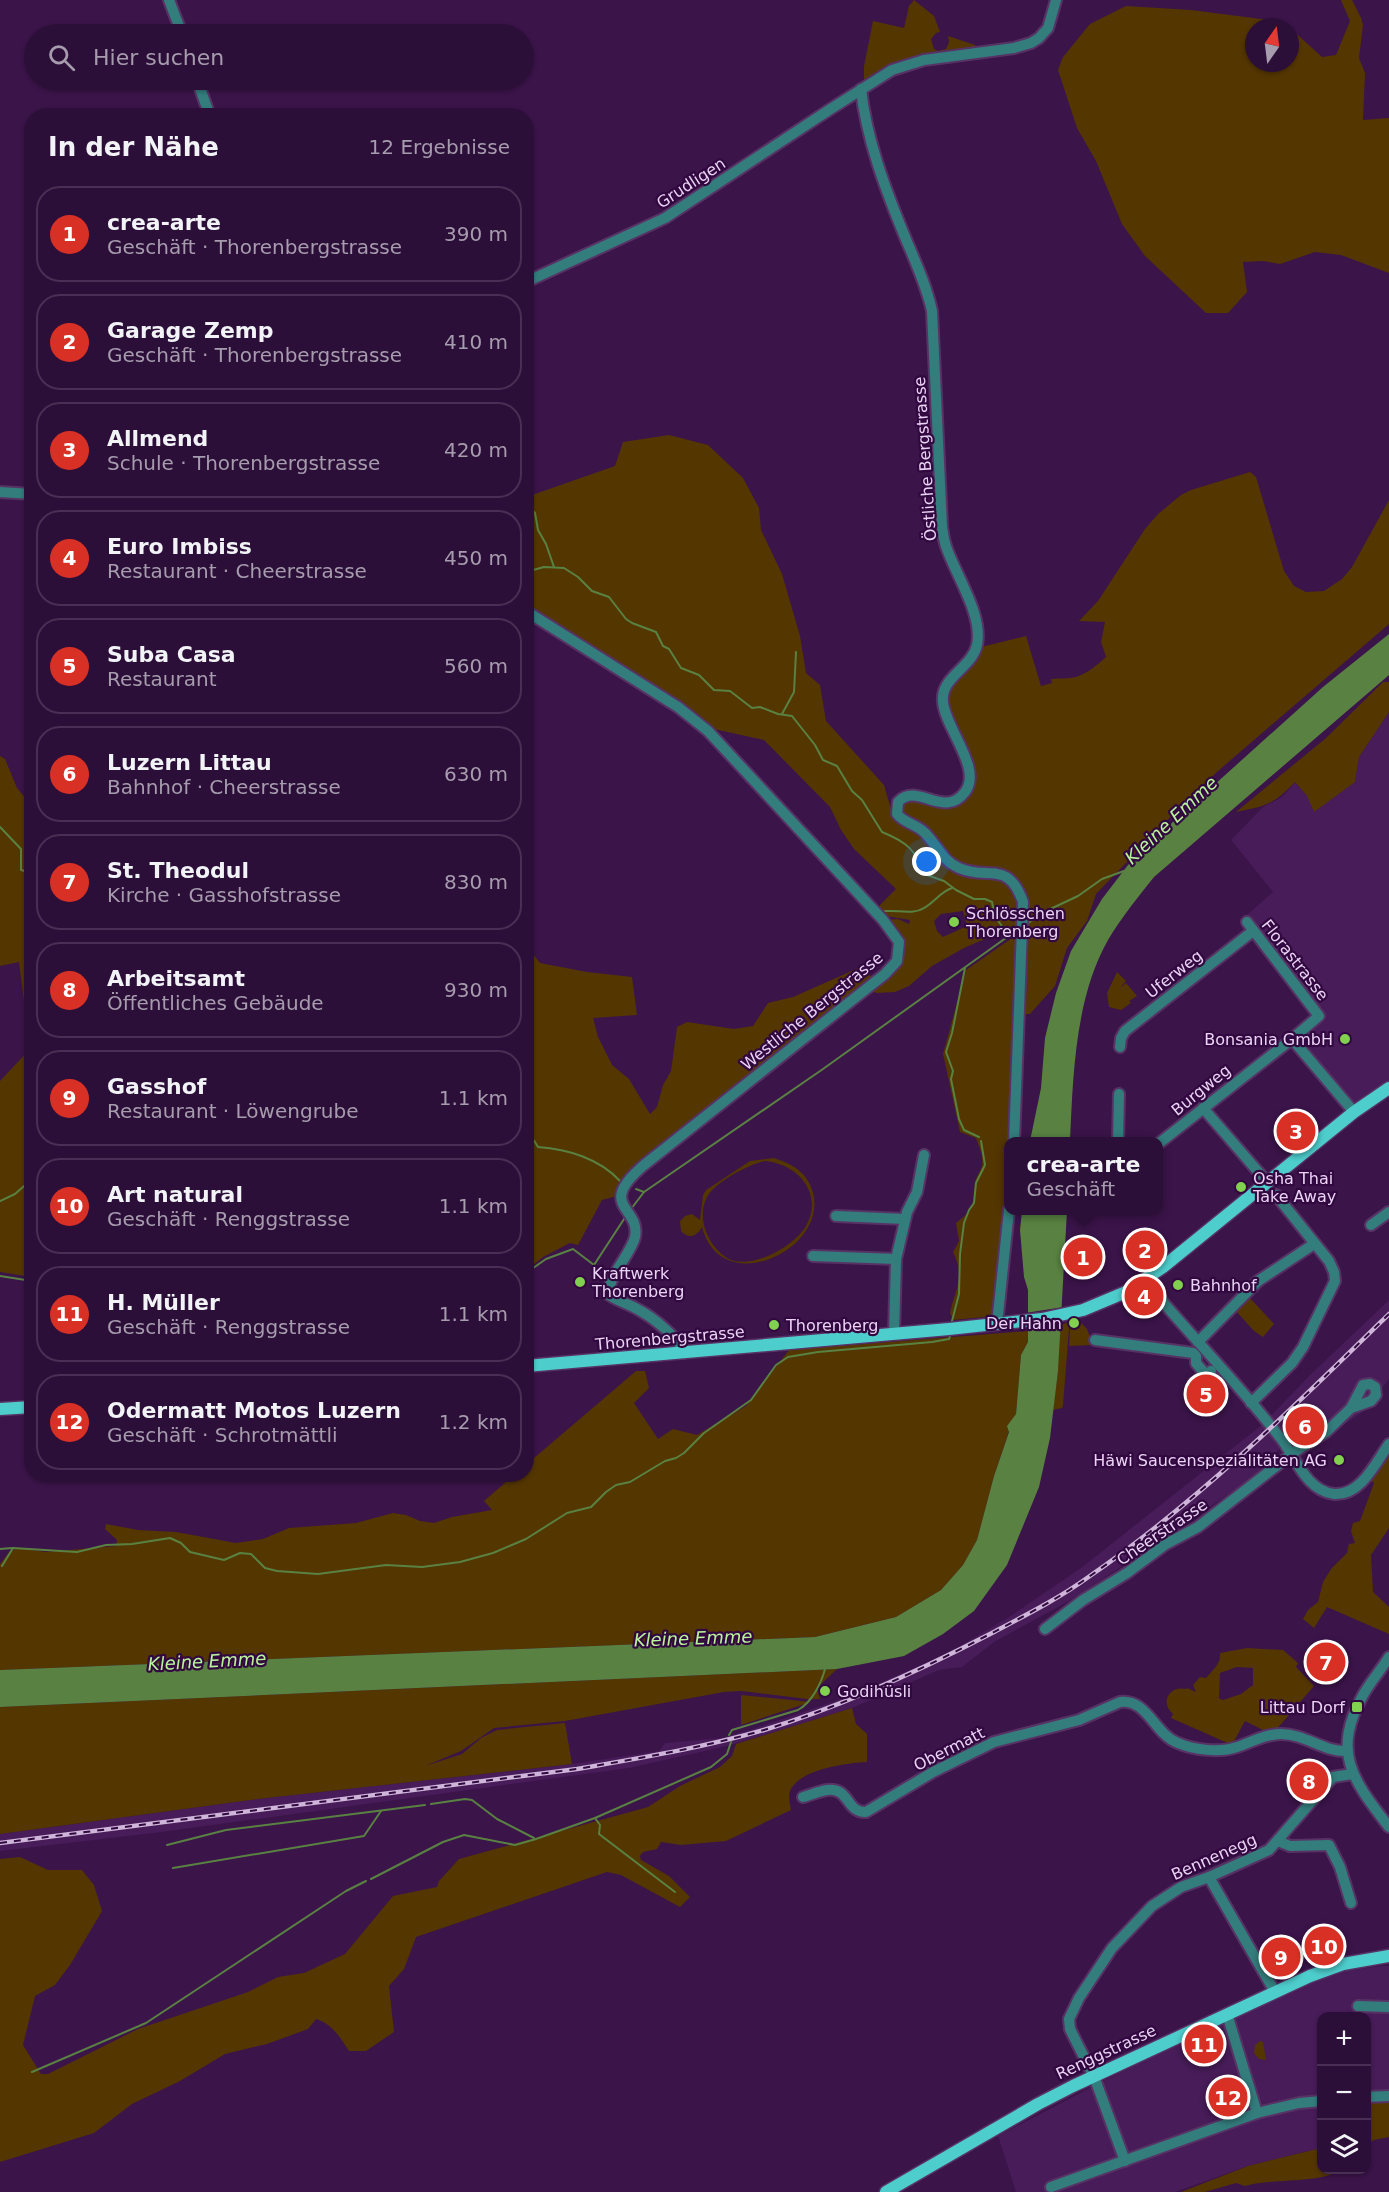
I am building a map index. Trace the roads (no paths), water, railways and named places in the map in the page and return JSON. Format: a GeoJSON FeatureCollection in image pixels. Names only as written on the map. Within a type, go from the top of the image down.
{"type":"FeatureCollection","features":[{"type":"Feature","properties":{"kind":"main road","name":"Thorenbergstrasse"},"geometry":{"type":"LineString","coordinates":[[534,1365],[894,1334],[1018,1322],[1070,1314],[1105,1302],[1144,1280],[1354,1113],[1388,1090]]}},
{"type":"Feature","properties":{"kind":"main road"},"geometry":{"type":"LineString","coordinates":[[0,1409],[24,1408]]}},
{"type":"Feature","properties":{"kind":"main road","name":"Renggstrasse"},"geometry":{"type":"LineString","coordinates":[[886,2192],[1038,2104],[1094,2076],[1336,1966],[1388,1956]]}},
{"type":"Feature","properties":{"kind":"street"},"geometry":{"type":"LineString","coordinates":[[170,0],[178,24]]}},
{"type":"Feature","properties":{"kind":"street","name":"Grudligen"},"geometry":{"type":"LineString","coordinates":[[534,278],[665,218],[892,70],[916,62],[1027,45],[1039,38],[1048,28],[1056,0]]}},
{"type":"Feature","properties":{"kind":"street","name":"Östliche Bergstrasse"},"geometry":{"type":"LineString","coordinates":[[861,89],[865,113],[888,193],[927,290],[932,311],[942,527],[946,548],[972,610],[977,634],[977,644],[973,655],[949,681],[942,697],[948,721],[969,768],[968,787],[960,797],[950,802],[907,795],[898,801],[897,814],[923,831],[939,854],[960,869],[995,873],[1010,880],[1019,891],[1023,902],[1014,1137]]}},
{"type":"Feature","properties":{"kind":"street"},"geometry":{"type":"LineString","coordinates":[[201,90],[207,108]]}},
{"type":"Feature","properties":{"kind":"street"},"geometry":{"type":"LineString","coordinates":[[0,492],[24,494]]}},
{"type":"Feature","properties":{"kind":"street","name":"Westliche Bergstrasse"},"geometry":{"type":"LineString","coordinates":[[534,616],[678,707],[708,730],[883,920],[899,942],[897,960],[885,974],[631,1176],[623,1187],[621,1202],[635,1232],[634,1239],[608,1286],[609,1295],[645,1314],[675,1338],[682,1346],[683,1353]]}},
{"type":"Feature","properties":{"kind":"street","name":"Florastrasse"},"geometry":{"type":"LineString","coordinates":[[1250,926],[1319,1016]]}},
{"type":"Feature","properties":{"kind":"street","name":"Uferweg"},"geometry":{"type":"LineString","coordinates":[[1120,1047],[1125,1031],[1250,926]]}},
{"type":"Feature","properties":{"kind":"street","name":"Burgweg"},"geometry":{"type":"LineString","coordinates":[[1163,1140],[1319,1016]]}},
{"type":"Feature","properties":{"kind":"street"},"geometry":{"type":"LineString","coordinates":[[1292,1039],[1354,1113]]}},
{"type":"Feature","properties":{"kind":"street"},"geometry":{"type":"LineString","coordinates":[[1118,1137],[1119,1094]]}},
{"type":"Feature","properties":{"kind":"street"},"geometry":{"type":"LineString","coordinates":[[1203,1108],[1261,1175]]}},
{"type":"Feature","properties":{"kind":"street"},"geometry":{"type":"LineString","coordinates":[[894,1334],[896,1259],[904,1219],[917,1192],[924,1155]]}},
{"type":"Feature","properties":{"kind":"street"},"geometry":{"type":"LineString","coordinates":[[1251,1403],[1292,1364],[1303,1347],[1335,1281],[1329,1261],[1276,1195]]}},
{"type":"Feature","properties":{"kind":"street"},"geometry":{"type":"LineString","coordinates":[[1371,1225],[1389,1212]]}},
{"type":"Feature","properties":{"kind":"street"},"geometry":{"type":"LineString","coordinates":[[998,1324],[1009,1215]]}},
{"type":"Feature","properties":{"kind":"street"},"geometry":{"type":"LineString","coordinates":[[836,1216],[904,1219]]}},
{"type":"Feature","properties":{"kind":"street"},"geometry":{"type":"LineString","coordinates":[[1198,1342],[1258,1281],[1314,1244]]}},
{"type":"Feature","properties":{"kind":"street"},"geometry":{"type":"LineString","coordinates":[[813,1256],[896,1259]]}},
{"type":"Feature","properties":{"kind":"street"},"geometry":{"type":"LineString","coordinates":[[1144,1280],[1251,1403],[1315,1486],[1326,1492],[1338,1494],[1352,1490],[1362,1482],[1389,1444]]}},
{"type":"Feature","properties":{"kind":"street"},"geometry":{"type":"LineString","coordinates":[[1095,1340],[1193,1353],[1196,1356],[1196,1363],[1206,1375]]}},
{"type":"Feature","properties":{"kind":"street"},"geometry":{"type":"LineString","coordinates":[[1194,1383],[1218,1365]]}},
{"type":"Feature","properties":{"kind":"street","name":"Cheerstrasse"},"geometry":{"type":"LineString","coordinates":[[1045,1629],[1083,1600],[1127,1573],[1166,1544],[1198,1527],[1292,1454],[1326,1432],[1351,1408]]}},
{"type":"Feature","properties":{"kind":"street"},"geometry":{"type":"LineString","coordinates":[[1389,1657],[1367,1688],[1354,1713],[1348,1735],[1347,1751],[1352,1774],[1363,1793],[1389,1827]]}},
{"type":"Feature","properties":{"kind":"street"},"geometry":{"type":"LineString","coordinates":[[1378,1674],[1389,1678]]}},
{"type":"Feature","properties":{"kind":"street","name":"Obermatt"},"geometry":{"type":"LineString","coordinates":[[803,1797],[827,1790],[838,1791],[844,1794],[850,1805],[858,1812],[866,1812],[933,1772],[994,1742],[1078,1720],[1120,1702],[1133,1702],[1168,1739],[1198,1749],[1235,1748],[1260,1738],[1283,1734],[1308,1740],[1335,1752],[1347,1751]]}},
{"type":"Feature","properties":{"kind":"street","name":"Bennenegg"},"geometry":{"type":"LineString","coordinates":[[1125,2161],[1094,2076],[1070,2030],[1069,2019],[1073,2008],[1112,1948],[1152,1906],[1174,1890],[1264,1852],[1278,1841],[1333,1778],[1352,1774]]}},
{"type":"Feature","properties":{"kind":"street","name":"Bennenegg"},"geometry":{"type":"LineString","coordinates":[[1278,1841],[1290,1846],[1329,1845],[1340,1867],[1351,1903]]}},
{"type":"Feature","properties":{"kind":"street"},"geometry":{"type":"LineString","coordinates":[[1209,1877],[1275,1992]]}},
{"type":"Feature","properties":{"kind":"street"},"geometry":{"type":"LineString","coordinates":[[1358,2006],[1389,2007]]}},
{"type":"Feature","properties":{"kind":"street"},"geometry":{"type":"LineString","coordinates":[[1227,2014],[1257,2113]]}},
{"type":"Feature","properties":{"kind":"street"},"geometry":{"type":"LineString","coordinates":[[1371,2097],[1389,2096]]}},
{"type":"Feature","properties":{"kind":"street"},"geometry":{"type":"LineString","coordinates":[[1051,2187],[1257,2113],[1299,2103],[1317,2101]]}},
{"type":"Feature","properties":{"kind":"waterway"},"geometry":{"type":"LineString","coordinates":[[534,512],[538,530],[554,567]]}},
{"type":"Feature","properties":{"kind":"waterway"},"geometry":{"type":"LineString","coordinates":[[534,570],[544,567],[564,568],[578,577],[592,591],[609,597],[626,619],[656,632],[663,646],[669,649],[681,668],[699,675],[714,690],[730,691],[752,708],[760,707],[778,714],[792,716],[815,745],[823,760],[837,766],[882,832],[909,848],[927,875],[944,881],[974,899],[985,899],[992,902],[995,917],[1009,935]]}},
{"type":"Feature","properties":{"kind":"waterway"},"geometry":{"type":"LineString","coordinates":[[782,714],[794,692],[796,652]]}},
{"type":"Feature","properties":{"kind":"waterway"},"geometry":{"type":"LineString","coordinates":[[0,827],[21,849],[21,870],[24,871]]}},
{"type":"Feature","properties":{"kind":"waterway"},"geometry":{"type":"LineString","coordinates":[[1027,924],[1044,912],[1078,896],[1102,879],[1124,871]]}},
{"type":"Feature","properties":{"kind":"waterway"},"geometry":{"type":"LineString","coordinates":[[885,911],[920,910],[952,888]]}},
{"type":"Feature","properties":{"kind":"waterway"},"geometry":{"type":"LineString","coordinates":[[631,1209],[644,1192],[823,1069],[1017,930]]}},
{"type":"Feature","properties":{"kind":"waterway"},"geometry":{"type":"LineString","coordinates":[[965,968],[946,1052],[953,1071],[951,1079],[959,1119],[964,1130],[979,1137]]}},
{"type":"Feature","properties":{"kind":"waterway"},"geometry":{"type":"LineString","coordinates":[[534,1141],[538,1147],[583,1156],[612,1173],[620,1181]]}},
{"type":"Feature","properties":{"kind":"waterway"},"geometry":{"type":"LineString","coordinates":[[952,1321],[959,1294],[960,1254],[964,1223],[974,1203],[976,1183],[985,1165],[981,1141]]}},
{"type":"Feature","properties":{"kind":"waterway"},"geometry":{"type":"LineString","coordinates":[[0,1201],[15,1194],[24,1186]]}},
{"type":"Feature","properties":{"kind":"waterway"},"geometry":{"type":"LineString","coordinates":[[636,1189],[644,1192]]}},
{"type":"Feature","properties":{"kind":"waterway"},"geometry":{"type":"LineString","coordinates":[[534,1267],[546,1259],[573,1249],[594,1265],[626,1216]]}},
{"type":"Feature","properties":{"kind":"waterway"},"geometry":{"type":"LineString","coordinates":[[0,1276],[24,1280]]}},
{"type":"Feature","properties":{"kind":"waterway"},"geometry":{"type":"LineString","coordinates":[[2,1566],[13,1548],[77,1552],[106,1545],[132,1544],[170,1538],[181,1543],[190,1552],[224,1560],[240,1553],[251,1554],[265,1568],[277,1571],[318,1574],[386,1565],[422,1567],[460,1562],[493,1553],[526,1539],[567,1513],[591,1507],[616,1485],[630,1482],[665,1461],[676,1458],[704,1433],[751,1400],[776,1365],[788,1357],[818,1352],[932,1342],[949,1339],[950,1336]]}},
{"type":"Feature","properties":{"kind":"waterway"},"geometry":{"type":"LineString","coordinates":[[0,1549],[12,1548]]}},
{"type":"Feature","properties":{"kind":"waterway"},"geometry":{"type":"LineString","coordinates":[[729,1735],[732,1730],[803,1707],[815,1692],[825,1669]]}},
{"type":"Feature","properties":{"kind":"waterway"},"geometry":{"type":"LineString","coordinates":[[371,1879],[443,1842],[464,1835],[515,1845],[595,1818],[711,1767],[727,1754],[731,1742]]}},
{"type":"Feature","properties":{"kind":"waterway"},"geometry":{"type":"LineString","coordinates":[[431,1804],[472,1800],[497,1819],[534,1838]]}},
{"type":"Feature","properties":{"kind":"waterway"},"geometry":{"type":"LineString","coordinates":[[167,1845],[226,1830],[425,1805]]}},
{"type":"Feature","properties":{"kind":"waterway"},"geometry":{"type":"LineString","coordinates":[[173,1868],[364,1836],[381,1811]]}},
{"type":"Feature","properties":{"kind":"waterway"},"geometry":{"type":"LineString","coordinates":[[595,1818],[600,1825],[599,1834],[675,1892]]}},
{"type":"Feature","properties":{"kind":"waterway"},"geometry":{"type":"LineString","coordinates":[[32,2072],[146,2023],[346,1891],[366,1881]]}},
{"type":"Feature","properties":{"kind":"railway"},"geometry":{"type":"LineString","coordinates":[[0,1843],[577,1769],[717,1742],[764,1730],[823,1710],[880,1687],[964,1647],[1041,1607],[1087,1578],[1168,1518],[1244,1453],[1389,1314]]}},
{"type":"Feature","properties":{"kind":"place","name":"Schlösschen Thorenberg"},"geometry":{"type":"Point","coordinates":[954,922]}},
{"type":"Feature","properties":{"kind":"place","name":"Bonsania GmbH"},"geometry":{"type":"Point","coordinates":[1345,1039]}},
{"type":"Feature","properties":{"kind":"place","name":"Allmend"},"geometry":{"type":"Point","coordinates":[1296,1131]}},
{"type":"Feature","properties":{"kind":"place","name":"Osha Thai Take Away"},"geometry":{"type":"Point","coordinates":[1241,1187]}},
{"type":"Feature","properties":{"kind":"place","name":"Garage Zemp"},"geometry":{"type":"Point","coordinates":[1145,1250]}},
{"type":"Feature","properties":{"kind":"place","name":"crea-arte"},"geometry":{"type":"Point","coordinates":[1083,1257]}},
{"type":"Feature","properties":{"kind":"place","name":"Kraftwerk Thorenberg"},"geometry":{"type":"Point","coordinates":[580,1282]}},
{"type":"Feature","properties":{"kind":"place","name":"Bahnhof"},"geometry":{"type":"Point","coordinates":[1178,1285]}},
{"type":"Feature","properties":{"kind":"place","name":"Euro Imbiss"},"geometry":{"type":"Point","coordinates":[1144,1296]}},
{"type":"Feature","properties":{"kind":"place","name":"Der Hahn"},"geometry":{"type":"Point","coordinates":[1074,1323]}},
{"type":"Feature","properties":{"kind":"place","name":"Thorenberg"},"geometry":{"type":"Point","coordinates":[774,1325]}},
{"type":"Feature","properties":{"kind":"place","name":"Suba Casa"},"geometry":{"type":"Point","coordinates":[1206,1394]}},
{"type":"Feature","properties":{"kind":"place","name":"Luzern Littau"},"geometry":{"type":"Point","coordinates":[1305,1426]}},
{"type":"Feature","properties":{"kind":"place","name":"Häwi Saucenspezialitäten AG"},"geometry":{"type":"Point","coordinates":[1339,1460]}},
{"type":"Feature","properties":{"kind":"place","name":"St. Theodul"},"geometry":{"type":"Point","coordinates":[1326,1662]}},
{"type":"Feature","properties":{"kind":"place","name":"Godihüsli"},"geometry":{"type":"Point","coordinates":[825,1691]}},
{"type":"Feature","properties":{"kind":"place","name":"Littau Dorf"},"geometry":{"type":"Point","coordinates":[1357,1707]}},
{"type":"Feature","properties":{"kind":"place","name":"Arbeitsamt"},"geometry":{"type":"Point","coordinates":[1309,1781]}},
{"type":"Feature","properties":{"kind":"place","name":"Art natural"},"geometry":{"type":"Point","coordinates":[1324,1946]}},
{"type":"Feature","properties":{"kind":"place","name":"Gasshof"},"geometry":{"type":"Point","coordinates":[1281,1957]}},
{"type":"Feature","properties":{"kind":"place","name":"H. Müller"},"geometry":{"type":"Point","coordinates":[1204,2044]}},
{"type":"Feature","properties":{"kind":"place","name":"Odermatt Motos Luzern"},"geometry":{"type":"Point","coordinates":[1228,2097]}},
{"type":"Feature","properties":{"kind":"water label","name":"Kleine Emme"},"geometry":{"type":"Point","coordinates":[1171,820]}},
{"type":"Feature","properties":{"kind":"water label","name":"Kleine Emme"},"geometry":{"type":"Point","coordinates":[693,1638]}},
{"type":"Feature","properties":{"kind":"water label","name":"Kleine Emme"},"geometry":{"type":"Point","coordinates":[207,1661]}}]}
